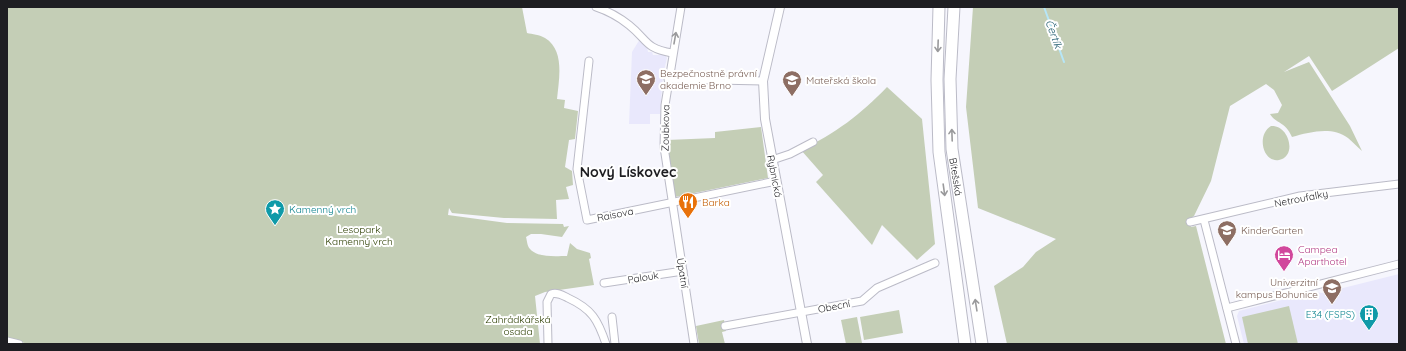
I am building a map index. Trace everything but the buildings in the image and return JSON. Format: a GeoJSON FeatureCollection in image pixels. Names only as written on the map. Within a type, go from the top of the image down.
{"type":"FeatureCollection","features":[{"type":"Feature","properties":{"kind":"highway","name":"Bítešská"},"geometry":{"type":"LineString","coordinates":[[939,7],[937,80],[938,152],[965,344]]}},
{"type":"Feature","properties":{"kind":"highway","name":"Bítešská"},"geometry":{"type":"LineString","coordinates":[[954,7],[950,79],[952,149],[982,344]]}},
{"type":"Feature","properties":{"kind":"street"},"geometry":{"type":"LineString","coordinates":[[596,7],[619,17],[631,26],[649,46],[672,53]]}},
{"type":"Feature","properties":{"kind":"street","name":"Zoubkova"},"geometry":{"type":"LineString","coordinates":[[672,203],[664,146],[665,105],[672,53],[681,7]]}},
{"type":"Feature","properties":{"kind":"street","name":"Rybnická"},"geometry":{"type":"LineString","coordinates":[[780,7],[763,81],[765,119],[807,344]]}},
{"type":"Feature","properties":{"kind":"street","name":"Raisova"},"geometry":{"type":"LineString","coordinates":[[589,61],[577,169],[587,220],[776,181]]}},
{"type":"Feature","properties":{"kind":"street"},"geometry":{"type":"LineString","coordinates":[[668,79],[763,81]]}},
{"type":"Feature","properties":{"kind":"street"},"geometry":{"type":"LineString","coordinates":[[772,160],[790,154],[813,142]]}},
{"type":"Feature","properties":{"kind":"street","name":"Netroufalky"},"geometry":{"type":"LineString","coordinates":[[1190,222],[1204,220],[1300,196],[1399,184]]}},
{"type":"Feature","properties":{"kind":"street","name":"Úpatní"},"geometry":{"type":"LineString","coordinates":[[672,203],[694,344]]}},
{"type":"Feature","properties":{"kind":"street"},"geometry":{"type":"LineString","coordinates":[[1204,220],[1236,344]]}},
{"type":"Feature","properties":{"kind":"street","name":"Obecní"},"geometry":{"type":"LineString","coordinates":[[725,326],[862,301],[877,288],[934,263]]}},
{"type":"Feature","properties":{"kind":"street"},"geometry":{"type":"LineString","coordinates":[[1227,308],[1399,264]]}},
{"type":"Feature","properties":{"kind":"street","name":"Palouk"},"geometry":{"type":"LineString","coordinates":[[604,283],[683,271]]}},
{"type":"Feature","properties":{"kind":"street"},"geometry":{"type":"LineString","coordinates":[[548,344],[547,302],[551,294],[556,293],[576,301],[592,314],[606,344]]}},
{"type":"Feature","properties":{"kind":"street"},"geometry":{"type":"LineString","coordinates":[[612,317],[615,344]]}},
{"type":"Feature","properties":{"kind":"street"},"geometry":{"type":"LineString","coordinates":[[7,341],[19,344]]}},
{"type":"Feature","properties":{"kind":"shaded area","name":"Bezpečnostně právní akademie Brno"},"geometry":{"type":"Polygon","coordinates":[[[640,39],[647,47],[648,52],[652,52],[653,55],[665,55],[667,58],[663,75],[660,114],[650,114],[650,124],[629,124],[632,52],[640,39]]]}},
{"type":"Feature","properties":{"kind":"shaded area","name":"Univerzitní kampus Bohunice"},"geometry":{"type":"Polygon","coordinates":[[[1399,274],[1399,344],[1244,344],[1237,316],[1239,311],[1313,292],[1323,293],[1399,274]]]}},
{"type":"Feature","properties":{"kind":"green space"},"geometry":{"type":"Polygon","coordinates":[[[7,7],[522,7],[527,33],[545,38],[556,50],[559,66],[557,99],[565,100],[564,108],[578,111],[575,139],[569,140],[565,167],[572,171],[573,185],[566,187],[569,199],[556,200],[557,219],[504,218],[452,213],[449,208],[448,215],[507,223],[563,224],[564,227],[569,226],[562,237],[531,234],[526,237],[528,246],[533,252],[538,254],[567,256],[570,243],[577,249],[590,253],[591,258],[589,259],[594,285],[545,292],[535,296],[540,344],[29,344],[7,339],[7,7]]]}},
{"type":"Feature","properties":{"kind":"green space"},"geometry":{"type":"Polygon","coordinates":[[[973,7],[1399,7],[1399,48],[1332,91],[1309,56],[1284,72],[1309,62],[1350,126],[1362,151],[1348,138],[1335,132],[1321,131],[1292,137],[1284,125],[1275,120],[1270,114],[1278,113],[1282,105],[1274,90],[1266,84],[1230,106],[1211,181],[1194,216],[1189,219],[1191,227],[1196,226],[1226,344],[1007,344],[994,286],[1023,267],[1036,252],[1056,239],[978,208],[966,107],[973,7]]]}},
{"type":"Feature","properties":{"kind":"green space"},"geometry":{"type":"Polygon","coordinates":[[[887,87],[922,119],[935,244],[917,260],[882,225],[872,245],[816,182],[823,175],[801,150],[847,123],[887,87]]]}},
{"type":"Feature","properties":{"kind":"green space"},"geometry":{"type":"Polygon","coordinates":[[[1271,126],[1278,127],[1283,130],[1289,142],[1288,153],[1285,158],[1279,160],[1273,160],[1269,157],[1263,148],[1266,130],[1271,126]]]}},
{"type":"Feature","properties":{"kind":"green space"},"geometry":{"type":"Polygon","coordinates":[[[761,127],[768,178],[675,197],[667,140],[715,138],[715,132],[761,127]]]}},
{"type":"Feature","properties":{"kind":"green space"},"geometry":{"type":"Polygon","coordinates":[[[1289,306],[1298,344],[1248,344],[1242,317],[1289,306]]]}},
{"type":"Feature","properties":{"kind":"green space"},"geometry":{"type":"Polygon","coordinates":[[[899,310],[903,333],[864,340],[860,317],[899,310]]]}},
{"type":"Feature","properties":{"kind":"green space"},"geometry":{"type":"Polygon","coordinates":[[[857,317],[862,343],[846,344],[841,320],[857,317]]]}},
{"type":"Feature","properties":{"kind":"green space"},"geometry":{"type":"Polygon","coordinates":[[[724,320],[726,331],[722,332],[725,344],[699,344],[696,326],[724,320]]]}},
{"type":"Feature","properties":{"kind":"waterway","name":"Čertík"},"geometry":{"type":"LineString","coordinates":[[1044,7],[1064,62]]}},
{"type":"Feature","properties":{"kind":"place","name":"Bezpečnostně právní akademie Brno"},"geometry":{"type":"Point","coordinates":[646,96]}},
{"type":"Feature","properties":{"kind":"place","name":"Mateřská škola"},"geometry":{"type":"Point","coordinates":[792,97]}},
{"type":"Feature","properties":{"kind":"place","name":"Barka"},"geometry":{"type":"Point","coordinates":[688,219]}},
{"type":"Feature","properties":{"kind":"place","name":"Kamenný vrch"},"geometry":{"type":"Point","coordinates":[275,226]}},
{"type":"Feature","properties":{"kind":"place","name":"KinderGarten"},"geometry":{"type":"Point","coordinates":[1227,247]}},
{"type":"Feature","properties":{"kind":"place","name":"Campea Aparthotel"},"geometry":{"type":"Point","coordinates":[1284,272]}},
{"type":"Feature","properties":{"kind":"place","name":"Univerzitní kampus Bohunice"},"geometry":{"type":"Point","coordinates":[1332,305]}},
{"type":"Feature","properties":{"kind":"place","name":"E34 (FSPS)"},"geometry":{"type":"Point","coordinates":[1369,331]}},
{"type":"Feature","properties":{"kind":"district","name":"Nový Lískovec"},"geometry":{"type":"Point","coordinates":[628,172]}},
{"type":"Feature","properties":{"kind":"park label","name":"Lesopark Kamenný vrch"},"geometry":{"type":"Point","coordinates":[359,234]}},
{"type":"Feature","properties":{"kind":"park label","name":"Zahrádkářská osada"},"geometry":{"type":"Point","coordinates":[518,324]}}]}
